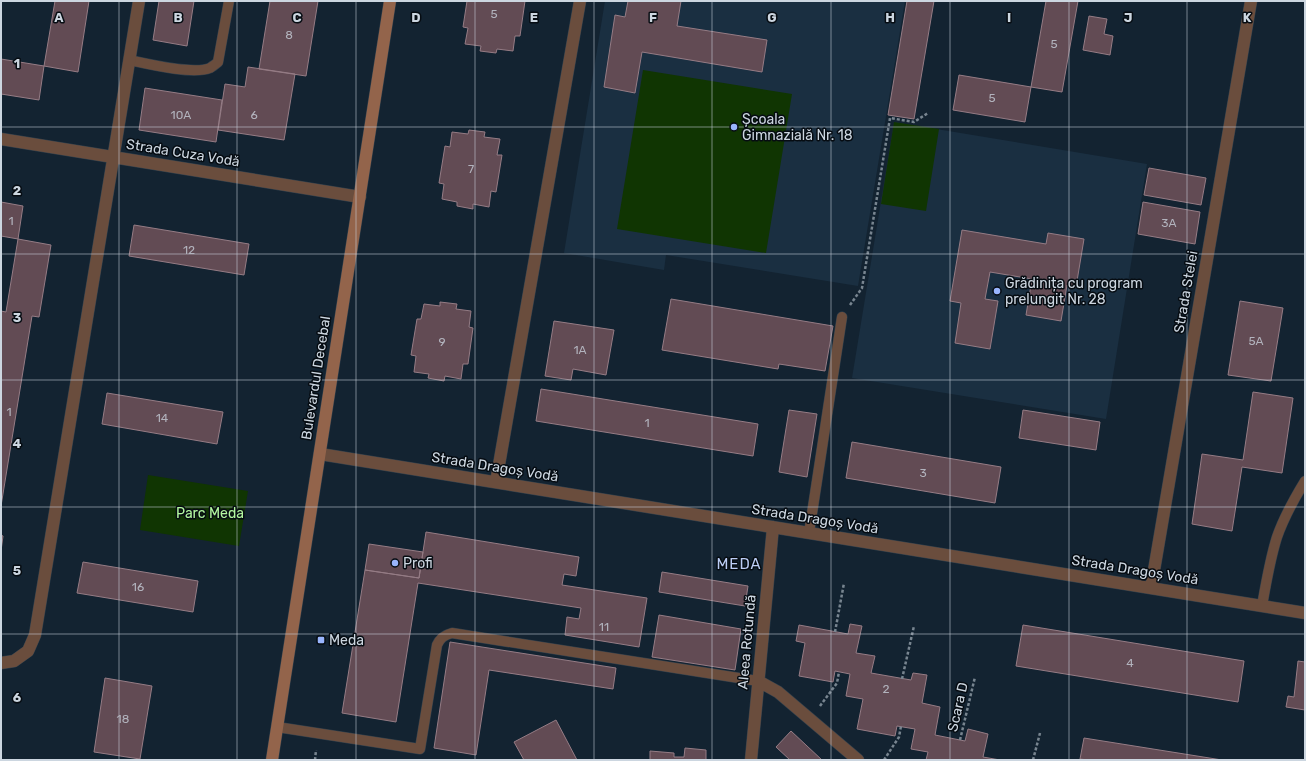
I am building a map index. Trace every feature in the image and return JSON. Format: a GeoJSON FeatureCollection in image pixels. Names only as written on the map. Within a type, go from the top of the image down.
{"type":"FeatureCollection","features":[{"type":"Feature","properties":{"kind":"main road","name":"Bulevardul Decebal"},"geometry":{"type":"LineString","coordinates":[[272,760],[390,1]]}},
{"type":"Feature","properties":{"kind":"street"},"geometry":{"type":"LineString","coordinates":[[1,663],[14,661],[28,651],[35,635],[139,1]]}},
{"type":"Feature","properties":{"kind":"street"},"geometry":{"type":"LineString","coordinates":[[496,482],[580,1]]}},
{"type":"Feature","properties":{"kind":"street","name":"Strada Stelei"},"geometry":{"type":"LineString","coordinates":[[1151,588],[1251,1]]}},
{"type":"Feature","properties":{"kind":"street","name":"Strada Cuza Vodă"},"geometry":{"type":"LineString","coordinates":[[1,139],[360,197]]}},
{"type":"Feature","properties":{"kind":"street","name":"Strada Dragoș Vodă"},"geometry":{"type":"LineString","coordinates":[[320,454],[1305,613]]}},
{"type":"Feature","properties":{"kind":"street","name":"Aleea Rotundă"},"geometry":{"type":"LineString","coordinates":[[751,760],[773,527]]}},
{"type":"Feature","properties":{"kind":"street"},"geometry":{"type":"LineString","coordinates":[[758,681],[778,692],[858,760]]}},
{"type":"Feature","properties":{"kind":"lane"},"geometry":{"type":"LineString","coordinates":[[129,60],[175,68],[199,70],[210,68],[218,62],[229,1]]}},
{"type":"Feature","properties":{"kind":"lane"},"geometry":{"type":"LineString","coordinates":[[809,533],[842,317]]}},
{"type":"Feature","properties":{"kind":"lane"},"geometry":{"type":"LineString","coordinates":[[1262,606],[1278,536],[1290,507],[1305,481]]}},
{"type":"Feature","properties":{"kind":"lane"},"geometry":{"type":"LineString","coordinates":[[277,727],[420,749],[437,645],[440,639],[452,633],[758,681]]}},
{"type":"Feature","properties":{"kind":"path"},"geometry":{"type":"LineString","coordinates":[[842,317],[862,288],[890,118],[914,122],[928,113]]}},
{"type":"Feature","properties":{"kind":"path"},"geometry":{"type":"LineString","coordinates":[[835,632],[844,583]]}},
{"type":"Feature","properties":{"kind":"path"},"geometry":{"type":"LineString","coordinates":[[902,679],[914,626]]}},
{"type":"Feature","properties":{"kind":"path"},"geometry":{"type":"LineString","coordinates":[[810,719],[837,683],[839,672]]}},
{"type":"Feature","properties":{"kind":"path","name":"Scara D"},"geometry":{"type":"LineString","coordinates":[[960,740],[975,678]]}},
{"type":"Feature","properties":{"kind":"path"},"geometry":{"type":"LineString","coordinates":[[884,760],[899,738],[901,726]]}},
{"type":"Feature","properties":{"kind":"path"},"geometry":{"type":"LineString","coordinates":[[1033,760],[1040,733]]}},
{"type":"Feature","properties":{"kind":"shaded area","name":"Școala Gimnazială Nr. 18"},"geometry":{"type":"Polygon","coordinates":[[[605,1],[905,1],[858,286],[666,255],[664,270],[564,253],[605,1]]]}},
{"type":"Feature","properties":{"kind":"shaded area","name":"Grădinița cu program prelungit Nr. 28"},"geometry":{"type":"Polygon","coordinates":[[[894,122],[1147,164],[1106,419],[852,378],[894,122]]]}},
{"type":"Feature","properties":{"kind":"green space"},"geometry":{"type":"Polygon","coordinates":[[[643,70],[792,94],[766,253],[617,229],[643,70]]]}},
{"type":"Feature","properties":{"kind":"green space"},"geometry":{"type":"Polygon","coordinates":[[[894,122],[939,129],[926,211],[881,204],[894,122]]]}},
{"type":"Feature","properties":{"kind":"green space","name":"Parc Meda"},"geometry":{"type":"Polygon","coordinates":[[[148,475],[248,491],[239,546],[140,530],[148,475]]]}},
{"type":"Feature","properties":{"kind":"building"},"geometry":{"type":"Polygon","coordinates":[[[55,1],[89,1],[78,72],[44,66],[55,1]]]}},
{"type":"Feature","properties":{"kind":"building"},"geometry":{"type":"Polygon","coordinates":[[[159,1],[194,1],[187,46],[153,40],[159,1]]]}},
{"type":"Feature","properties":{"kind":"building"},"geometry":{"type":"Polygon","coordinates":[[[270,1],[318,1],[306,76],[259,69],[270,1]]]}},
{"type":"Feature","properties":{"kind":"building"},"geometry":{"type":"Polygon","coordinates":[[[467,1],[525,1],[520,36],[515,36],[513,51],[497,49],[496,53],[480,51],[481,46],[465,44],[468,28],[463,27],[467,1]]]}},
{"type":"Feature","properties":{"kind":"building"},"geometry":{"type":"Polygon","coordinates":[[[628,1],[681,1],[677,26],[767,40],[762,72],[642,52],[635,93],[604,87],[615,15],[625,17],[628,1]]]}},
{"type":"Feature","properties":{"kind":"building"},"geometry":{"type":"Polygon","coordinates":[[[907,1],[934,1],[914,119],[888,115],[907,1]]]}},
{"type":"Feature","properties":{"kind":"building"},"geometry":{"type":"Polygon","coordinates":[[[1046,1],[1078,1],[1062,92],[1031,87],[1046,1]]]}},
{"type":"Feature","properties":{"kind":"building"},"geometry":{"type":"Polygon","coordinates":[[[1089,16],[1107,19],[1104,34],[1113,36],[1110,55],[1083,50],[1089,16]]]}},
{"type":"Feature","properties":{"kind":"building"},"geometry":{"type":"Polygon","coordinates":[[[1,59],[44,66],[39,100],[1,94],[1,59]]]}},
{"type":"Feature","properties":{"kind":"building"},"geometry":{"type":"Polygon","coordinates":[[[248,67],[295,74],[284,140],[218,130],[225,84],[245,87],[248,67]]]}},
{"type":"Feature","properties":{"kind":"building"},"geometry":{"type":"Polygon","coordinates":[[[959,75],[1031,87],[1025,122],[953,110],[959,75]]]}},
{"type":"Feature","properties":{"kind":"building"},"geometry":{"type":"Polygon","coordinates":[[[145,88],[222,100],[216,142],[139,130],[145,88]]]}},
{"type":"Feature","properties":{"kind":"building"},"geometry":{"type":"Polygon","coordinates":[[[469,130],[485,132],[484,137],[500,139],[497,155],[502,155],[496,192],[491,191],[489,207],[473,204],[473,209],[457,206],[457,202],[442,199],[444,184],[439,183],[445,146],[450,147],[452,132],[468,134],[469,130]]]}},
{"type":"Feature","properties":{"kind":"building"},"geometry":{"type":"Polygon","coordinates":[[[1149,168],[1206,178],[1201,205],[1144,195],[1149,168]]]}},
{"type":"Feature","properties":{"kind":"building"},"geometry":{"type":"Polygon","coordinates":[[[1,202],[23,206],[18,239],[1,236],[1,202]]]}},
{"type":"Feature","properties":{"kind":"building"},"geometry":{"type":"Polygon","coordinates":[[[1143,202],[1200,212],[1195,244],[1138,234],[1143,202]]]}},
{"type":"Feature","properties":{"kind":"building"},"geometry":{"type":"Polygon","coordinates":[[[134,225],[249,244],[244,275],[129,256],[134,225]]]}},
{"type":"Feature","properties":{"kind":"building"},"geometry":{"type":"Polygon","coordinates":[[[962,230],[1046,244],[1048,233],[1084,239],[1076,287],[1067,285],[1061,321],[1026,315],[1032,279],[990,272],[985,299],[998,301],[990,349],[955,343],[961,303],[950,301],[962,230]]]}},
{"type":"Feature","properties":{"kind":"building"},"geometry":{"type":"Polygon","coordinates":[[[18,239],[51,245],[39,317],[32,316],[1,506],[1,311],[6,312],[18,239]]]}},
{"type":"Feature","properties":{"kind":"building"},"geometry":{"type":"Polygon","coordinates":[[[671,299],[833,326],[825,371],[779,364],[778,369],[662,350],[671,299]]]}},
{"type":"Feature","properties":{"kind":"building"},"geometry":{"type":"Polygon","coordinates":[[[1240,301],[1283,308],[1271,381],[1228,375],[1240,301]]]}},
{"type":"Feature","properties":{"kind":"building"},"geometry":{"type":"Polygon","coordinates":[[[440,302],[457,304],[456,309],[471,311],[469,327],[473,328],[468,364],[463,364],[461,379],[445,376],[444,381],[428,378],[429,374],[414,372],[416,356],[411,355],[417,319],[421,319],[424,304],[440,306],[440,302]]]}},
{"type":"Feature","properties":{"kind":"building"},"geometry":{"type":"Polygon","coordinates":[[[554,321],[614,330],[606,375],[573,369],[571,380],[545,376],[554,321]]]}},
{"type":"Feature","properties":{"kind":"building"},"geometry":{"type":"Polygon","coordinates":[[[541,389],[758,424],[753,456],[536,421],[541,389]]]}},
{"type":"Feature","properties":{"kind":"building"},"geometry":{"type":"Polygon","coordinates":[[[1253,392],[1293,398],[1282,473],[1242,467],[1232,531],[1192,524],[1202,454],[1243,460],[1253,392]]]}},
{"type":"Feature","properties":{"kind":"building"},"geometry":{"type":"Polygon","coordinates":[[[107,393],[223,412],[217,444],[102,424],[107,393]]]}},
{"type":"Feature","properties":{"kind":"building"},"geometry":{"type":"Polygon","coordinates":[[[789,410],[817,414],[807,477],[779,472],[789,410]]]}},
{"type":"Feature","properties":{"kind":"building"},"geometry":{"type":"Polygon","coordinates":[[[1023,410],[1100,422],[1096,450],[1019,438],[1023,410]]]}},
{"type":"Feature","properties":{"kind":"building"},"geometry":{"type":"Polygon","coordinates":[[[852,442],[1001,467],[995,503],[846,478],[852,442]]]}},
{"type":"Feature","properties":{"kind":"building"},"geometry":{"type":"Polygon","coordinates":[[[426,532],[579,557],[576,576],[564,574],[562,585],[647,598],[639,647],[565,635],[567,617],[579,619],[581,608],[418,583],[396,722],[342,713],[365,570],[419,578],[426,532]]]}},
{"type":"Feature","properties":{"kind":"building"},"geometry":{"type":"Polygon","coordinates":[[[1,535],[3,536],[1,551],[1,535]]]}},
{"type":"Feature","properties":{"kind":"building"},"geometry":{"type":"Polygon","coordinates":[[[369,544],[423,552],[419,578],[365,570],[369,544]]]}},
{"type":"Feature","properties":{"kind":"building"},"geometry":{"type":"Polygon","coordinates":[[[83,562],[198,581],[193,612],[77,593],[83,562]]]}},
{"type":"Feature","properties":{"kind":"building"},"geometry":{"type":"Polygon","coordinates":[[[662,572],[748,586],[745,606],[659,592],[662,572]]]}},
{"type":"Feature","properties":{"kind":"building"},"geometry":{"type":"Polygon","coordinates":[[[659,615],[741,629],[735,670],[652,657],[659,615]]]}},
{"type":"Feature","properties":{"kind":"building"},"geometry":{"type":"Polygon","coordinates":[[[850,624],[862,626],[856,653],[875,656],[871,673],[911,680],[913,673],[927,675],[922,703],[940,707],[935,735],[965,741],[968,729],[988,734],[983,757],[1000,760],[926,760],[928,752],[911,749],[915,729],[897,726],[895,736],[857,729],[863,699],[846,696],[850,674],[835,671],[833,682],[799,676],[805,643],[796,641],[799,625],[848,634],[850,624]]]}},
{"type":"Feature","properties":{"kind":"building"},"geometry":{"type":"Polygon","coordinates":[[[1023,625],[1244,661],[1238,702],[1016,666],[1023,625]]]}},
{"type":"Feature","properties":{"kind":"building"},"geometry":{"type":"Polygon","coordinates":[[[450,642],[616,668],[613,689],[489,670],[476,755],[434,748],[450,642]]]}},
{"type":"Feature","properties":{"kind":"building"},"geometry":{"type":"Polygon","coordinates":[[[1298,661],[1305,662],[1305,710],[1286,707],[1288,696],[1294,697],[1298,661]]]}},
{"type":"Feature","properties":{"kind":"building"},"geometry":{"type":"Polygon","coordinates":[[[105,678],[152,686],[140,759],[94,752],[105,678]]]}},
{"type":"Feature","properties":{"kind":"building"},"geometry":{"type":"Polygon","coordinates":[[[556,720],[577,760],[524,760],[514,742],[556,720]]]}},
{"type":"Feature","properties":{"kind":"building"},"geometry":{"type":"Polygon","coordinates":[[[791,731],[822,760],[790,760],[776,747],[791,731]]]}},
{"type":"Feature","properties":{"kind":"building"},"geometry":{"type":"Polygon","coordinates":[[[1084,738],[1222,760],[1080,759],[1084,738]]]}},
{"type":"Feature","properties":{"kind":"building"},"geometry":{"type":"Polygon","coordinates":[[[685,748],[706,750],[706,760],[650,760],[650,751],[674,753],[674,757],[684,757],[685,748]]]}},
{"type":"Feature","properties":{"kind":"place","name":"Școala Gimnazială Nr. 18"},"geometry":{"type":"Point","coordinates":[734,127]}},
{"type":"Feature","properties":{"kind":"place","name":"Grădinița cu program prelungit Nr. 28"},"geometry":{"type":"Point","coordinates":[997,291]}},
{"type":"Feature","properties":{"kind":"place","name":"Profi"},"geometry":{"type":"Point","coordinates":[395,563]}},
{"type":"Feature","properties":{"kind":"place","name":"Meda"},"geometry":{"type":"Point","coordinates":[321,640]}},
{"type":"Feature","properties":{"kind":"district","name":"MEDA"},"geometry":{"type":"Point","coordinates":[739,564]}}]}
